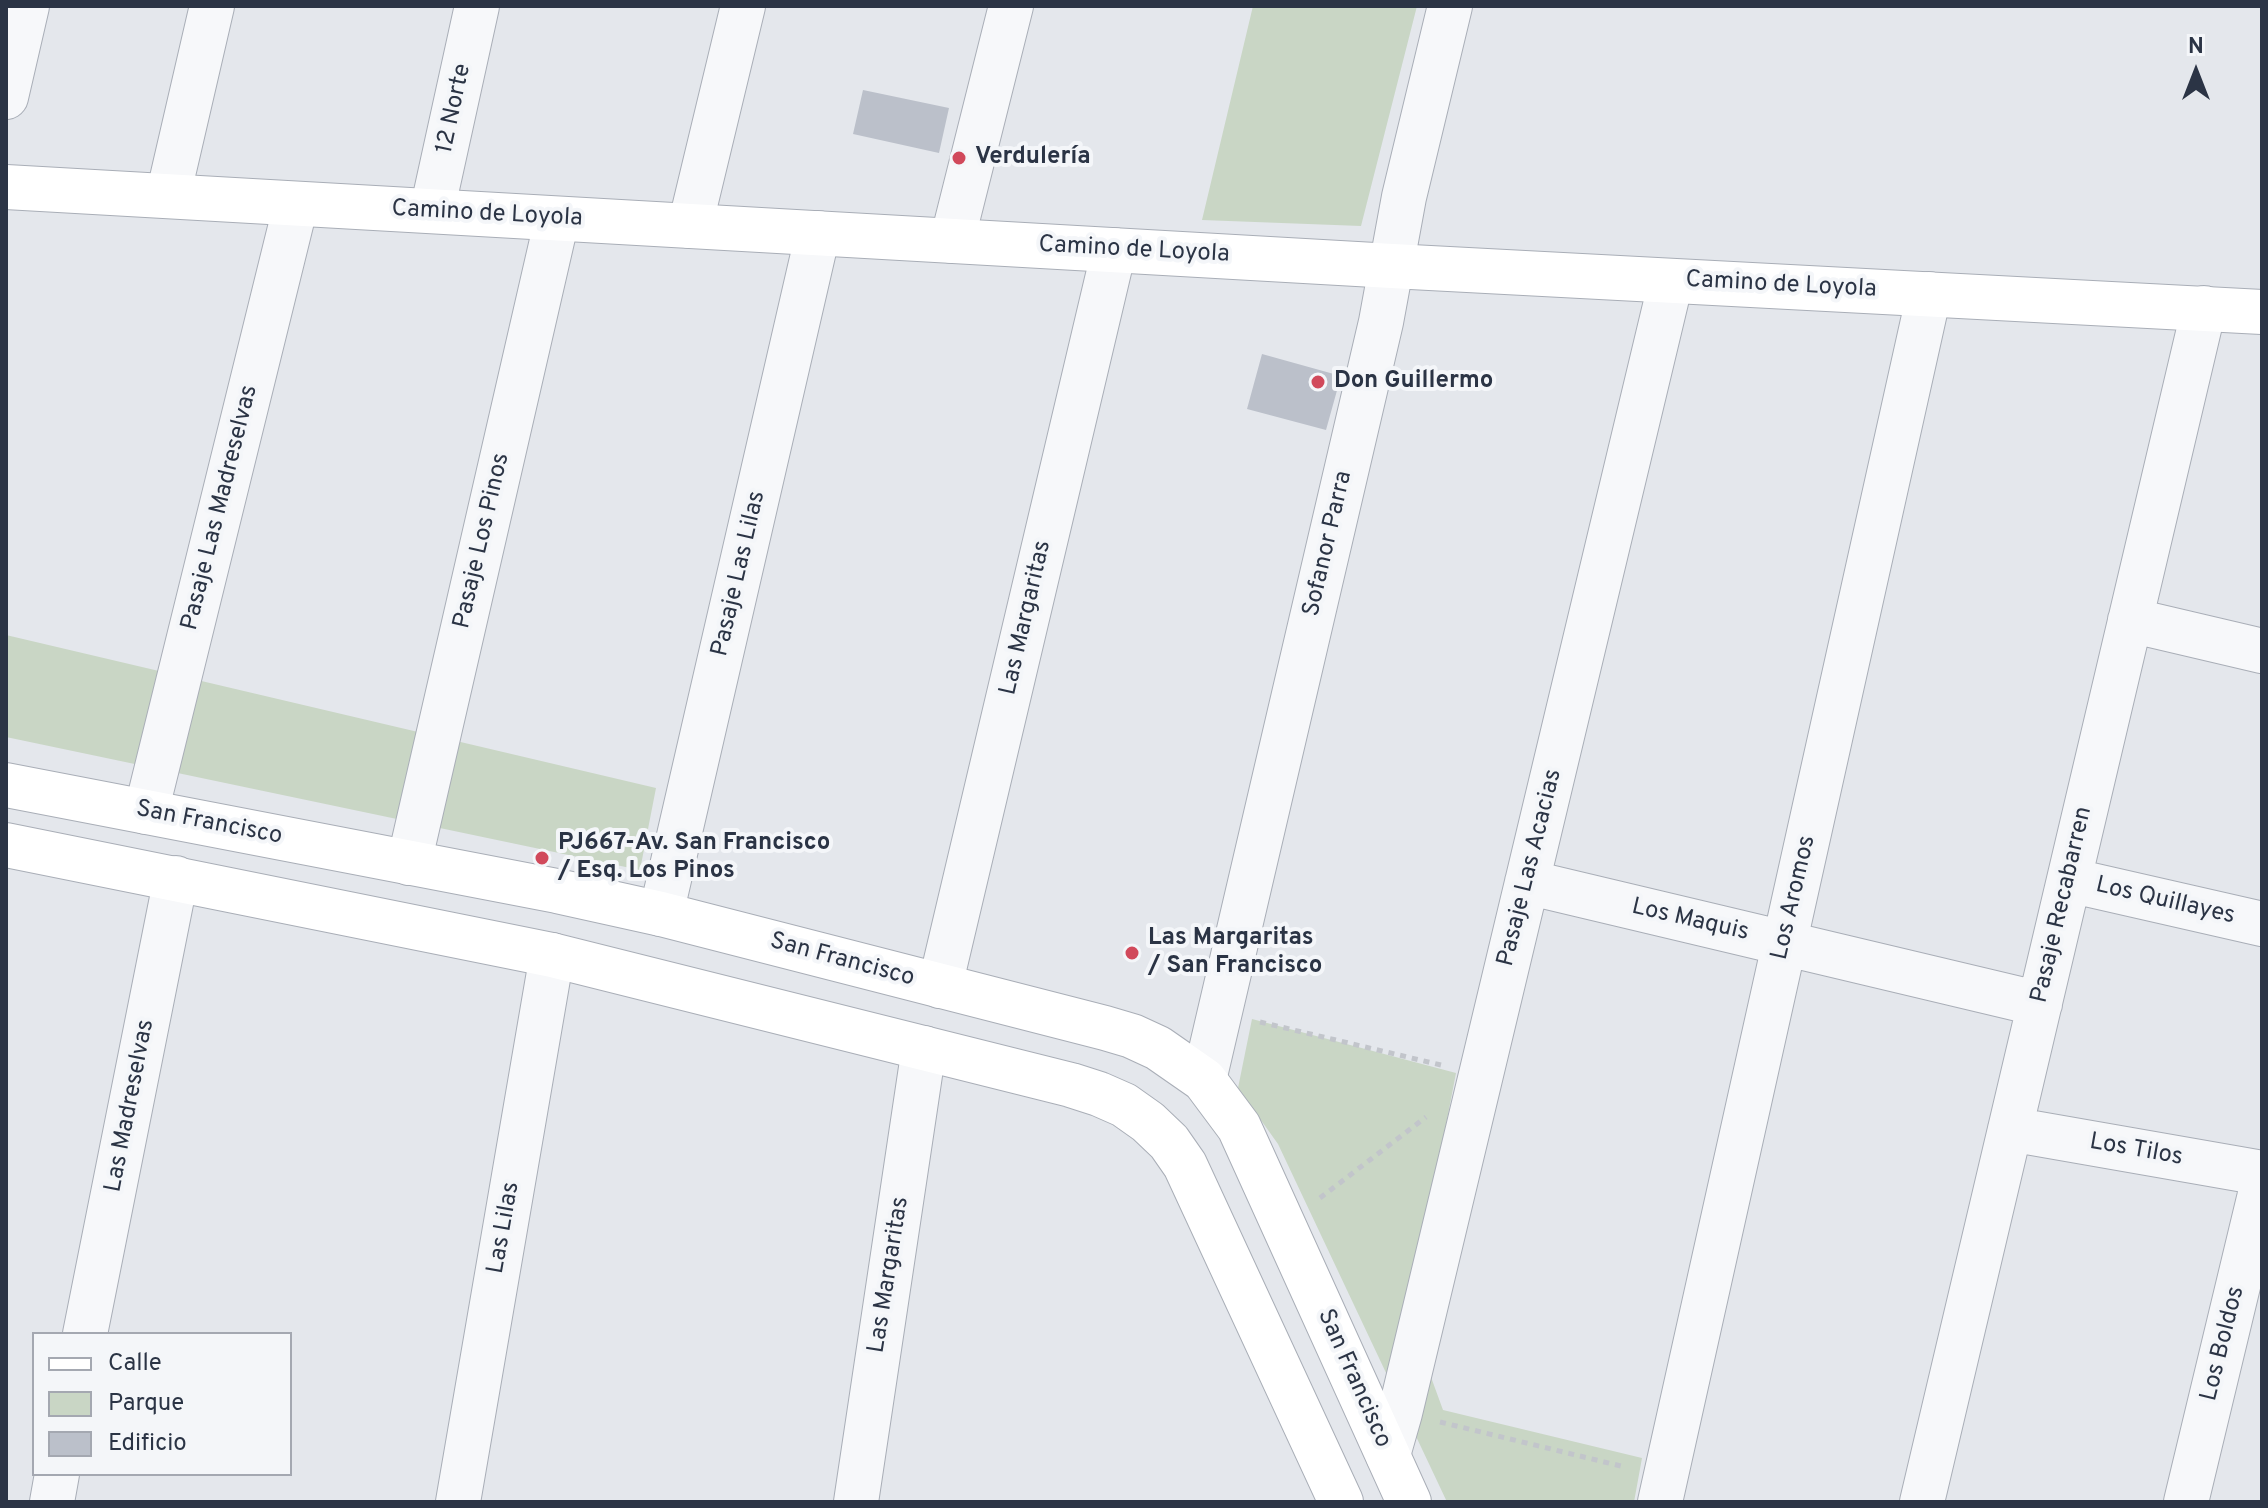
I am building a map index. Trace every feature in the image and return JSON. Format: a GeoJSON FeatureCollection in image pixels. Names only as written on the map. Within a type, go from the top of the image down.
{"type":"FeatureCollection","features":[{"type":"Feature","properties":{"kind":"main road","name":"Camino de Loyola"},"geometry":{"type":"LineString","coordinates":[[6,187],[2262,312]]}},
{"type":"Feature","properties":{"kind":"main road","name":"San Francisco"},"geometry":{"type":"LineString","coordinates":[[6,785],[661,914],[1132,1036],[1170,1055],[1204,1080],[1239,1127],[1409,1502]]}},
{"type":"Feature","properties":{"kind":"main road"},"geometry":{"type":"LineString","coordinates":[[6,845],[552,955],[924,1048],[1099,1094],[1124,1105],[1169,1142],[1199,1190],[1341,1502]]}},
{"type":"Feature","properties":{"kind":"street"},"geometry":{"type":"LineString","coordinates":[[6,97],[27,6]]}},
{"type":"Feature","properties":{"kind":"street"},"geometry":{"type":"LineString","coordinates":[[168,196],[212,6]]}},
{"type":"Feature","properties":{"kind":"street","name":"12 Norte"},"geometry":{"type":"LineString","coordinates":[[432,211],[477,6]]}},
{"type":"Feature","properties":{"kind":"street"},"geometry":{"type":"LineString","coordinates":[[690,226],[743,6]]}},
{"type":"Feature","properties":{"kind":"street"},"geometry":{"type":"LineString","coordinates":[[952,241],[1011,6]]}},
{"type":"Feature","properties":{"kind":"street","name":"Sofanor Parra"},"geometry":{"type":"LineString","coordinates":[[1204,1080],[1381,322],[1404,197],[1450,6]]}},
{"type":"Feature","properties":{"kind":"street","name":"Pasaje Las Madreselvas"},"geometry":{"type":"LineString","coordinates":[[146,812],[296,204]]}},
{"type":"Feature","properties":{"kind":"street","name":"Pasaje Los Pinos"},"geometry":{"type":"LineString","coordinates":[[409,863],[557,219]]}},
{"type":"Feature","properties":{"kind":"street","name":"Pasaje Las Lilas"},"geometry":{"type":"LineString","coordinates":[[661,914],[818,233]]}},
{"type":"Feature","properties":{"kind":"street","name":"Las Margaritas"},"geometry":{"type":"LineString","coordinates":[[940,986],[1114,250]]}},
{"type":"Feature","properties":{"kind":"street","name":"Pasaje Las Acacias"},"geometry":{"type":"LineString","coordinates":[[1388,1455],[1671,281]]}},
{"type":"Feature","properties":{"kind":"street","name":"Los Aromos"},"geometry":{"type":"LineString","coordinates":[[1663,1489],[1929,294]]}},
{"type":"Feature","properties":{"kind":"street","name":"Pasaje Recabarren"},"geometry":{"type":"LineString","coordinates":[[1922,1502],[2204,308]]}},
{"type":"Feature","properties":{"kind":"street"},"geometry":{"type":"LineString","coordinates":[[2130,620],[2262,651]]}},
{"type":"Feature","properties":{"kind":"street","name":"Las Madreselvas"},"geometry":{"type":"LineString","coordinates":[[85,1332],[176,878]]}},
{"type":"Feature","properties":{"kind":"street","name":"Los Quillayes"},"geometry":{"type":"LineString","coordinates":[[2069,880],[2262,924]]}},
{"type":"Feature","properties":{"kind":"street","name":"Los Maquis"},"geometry":{"type":"LineString","coordinates":[[1527,882],[2040,1004]]}},
{"type":"Feature","properties":{"kind":"street","name":"Las Lilas"},"geometry":{"type":"LineString","coordinates":[[458,1502],[552,955]]}},
{"type":"Feature","properties":{"kind":"street","name":"Las Margaritas"},"geometry":{"type":"LineString","coordinates":[[856,1502],[924,1048]]}},
{"type":"Feature","properties":{"kind":"street","name":"Los Tilos"},"geometry":{"type":"LineString","coordinates":[[2010,1129],[2262,1173]]}},
{"type":"Feature","properties":{"kind":"street","name":"Los Boldos"},"geometry":{"type":"LineString","coordinates":[[2186,1502],[2262,1186]]}},
{"type":"Feature","properties":{"kind":"street"},"geometry":{"type":"LineString","coordinates":[[52,1502],[57,1476]]}},
{"type":"Feature","properties":{"kind":"path"},"geometry":{"type":"LineString","coordinates":[[1219,1012],[1481,1075]]}},
{"type":"Feature","properties":{"kind":"path"},"geometry":{"type":"LineString","coordinates":[[1284,1226],[1481,1075]]}},
{"type":"Feature","properties":{"kind":"path"},"geometry":{"type":"LineString","coordinates":[[1400,1413],[1663,1489]]}},
{"type":"Feature","properties":{"kind":"green space"},"geometry":{"type":"Polygon","coordinates":[[[1253,6],[1417,6],[1361,226],[1202,220],[1253,6]]]}},
{"type":"Feature","properties":{"kind":"green space"},"geometry":{"type":"Polygon","coordinates":[[[6,635],[656,788],[640,870],[6,737],[6,635]]]}},
{"type":"Feature","properties":{"kind":"green space"},"geometry":{"type":"Polygon","coordinates":[[[1252,1019],[1456,1073],[1409,1317],[1443,1410],[1642,1458],[1634,1502],[1447,1502],[1278,1144],[1238,1088],[1252,1019]]]}},
{"type":"Feature","properties":{"kind":"building"},"geometry":{"type":"Polygon","coordinates":[[[863,90],[949,108],[939,153],[853,134],[863,90]]]}},
{"type":"Feature","properties":{"kind":"building"},"geometry":{"type":"Polygon","coordinates":[[[1262,354],[1341,376],[1326,430],[1247,409],[1262,354]]]}},
{"type":"Feature","properties":{"kind":"place","name":"Verdulería"},"geometry":{"type":"Point","coordinates":[959,158]}},
{"type":"Feature","properties":{"kind":"place","name":"Don Guillermo"},"geometry":{"type":"Point","coordinates":[1318,382]}},
{"type":"Feature","properties":{"kind":"place","name":"PJ667-Av. San Francisco / Esq. Los Pinos"},"geometry":{"type":"Point","coordinates":[542,858]}},
{"type":"Feature","properties":{"kind":"place","name":"Las Margaritas / San Francisco"},"geometry":{"type":"Point","coordinates":[1132,953]}}]}
